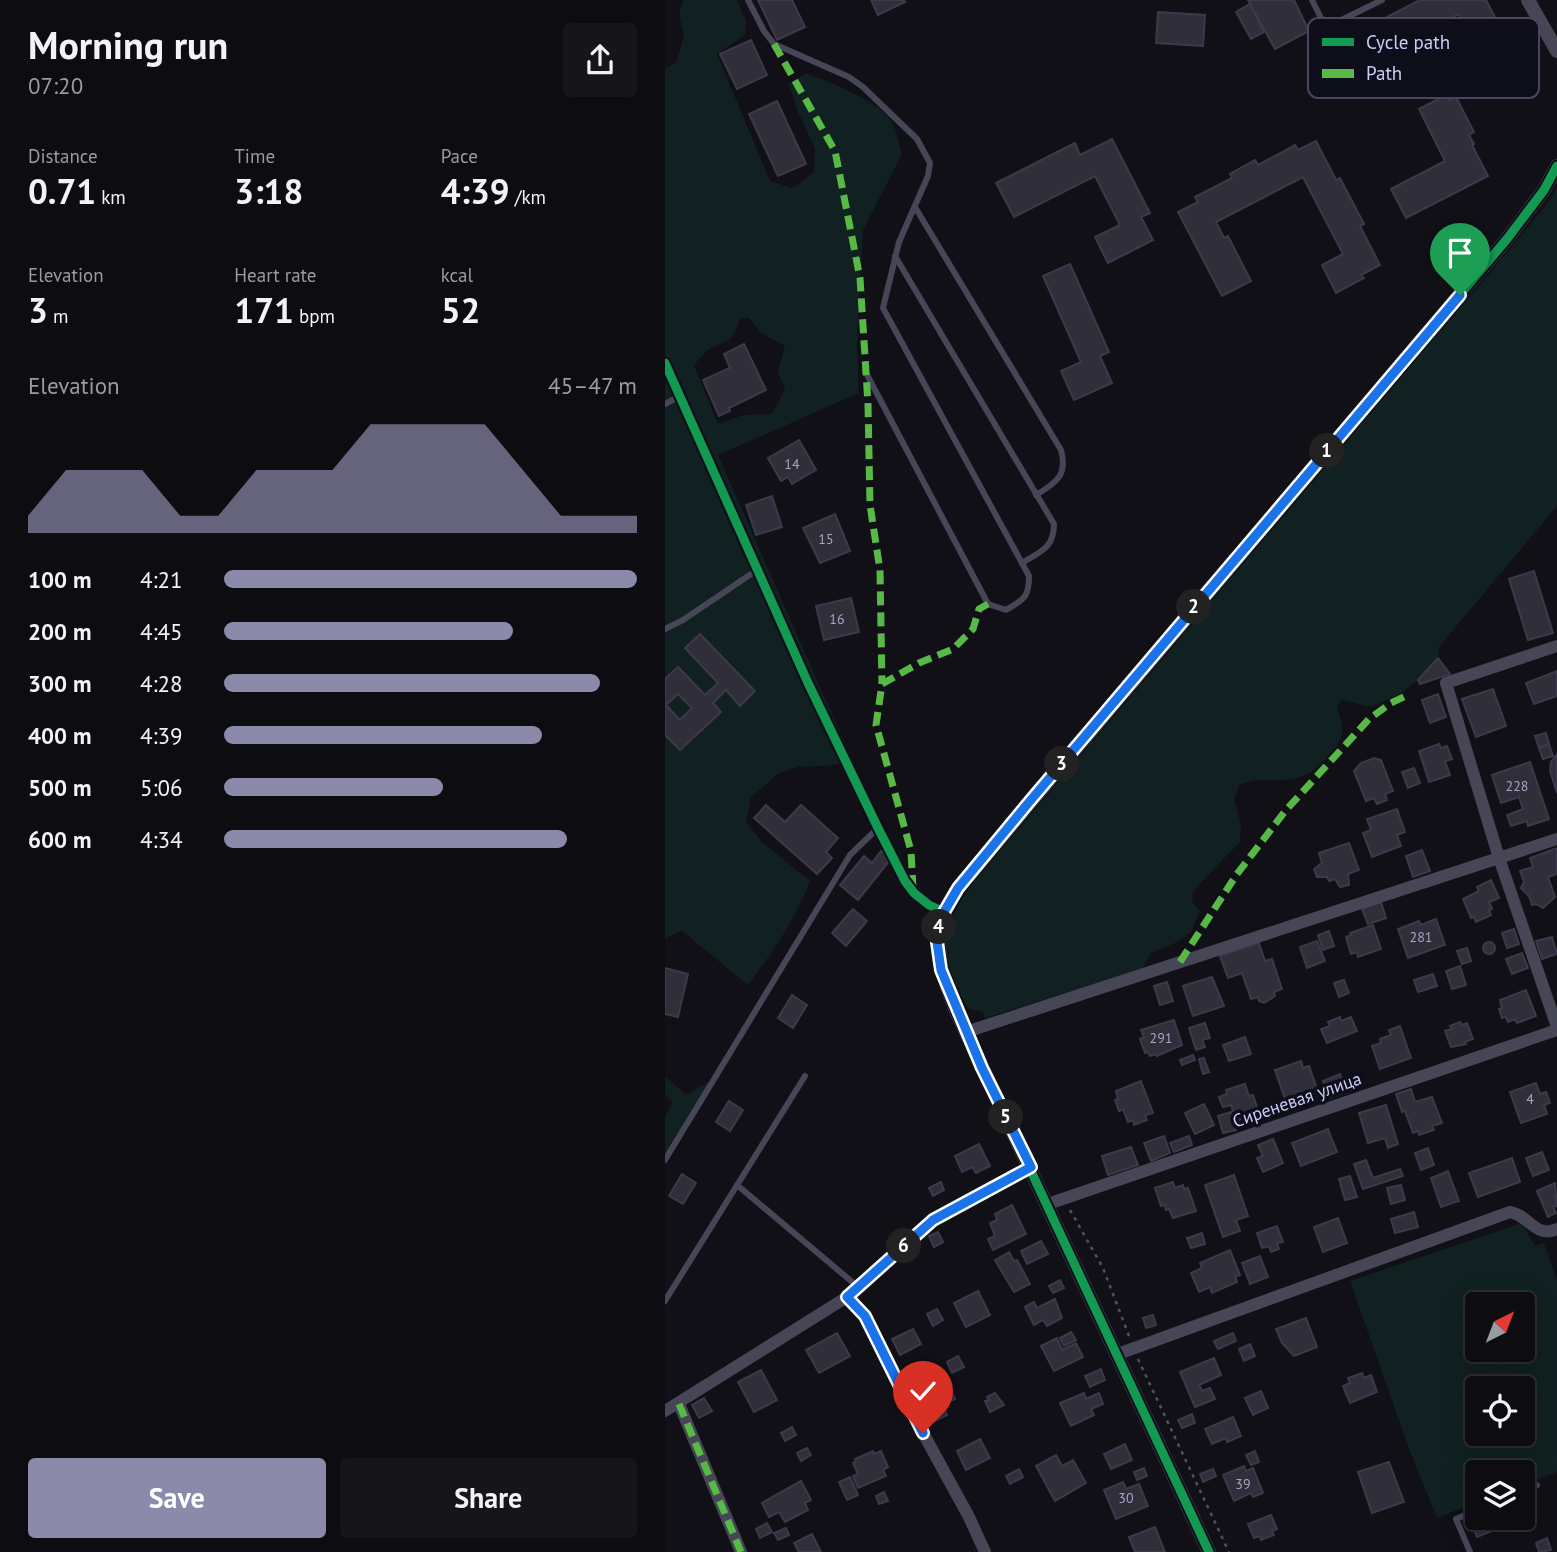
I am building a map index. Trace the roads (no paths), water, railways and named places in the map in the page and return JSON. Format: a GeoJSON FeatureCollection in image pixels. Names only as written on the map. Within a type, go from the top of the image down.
{"type":"FeatureCollection","features":[{"type":"Feature","properties":{"kind":"street"},"geometry":{"type":"LineString","coordinates":[[1528,0],[1552,31],[1557,51]]}},
{"type":"Feature","properties":{"kind":"street"},"geometry":{"type":"LineString","coordinates":[[1209,1552],[966,1032],[941,970],[938,956],[939,926],[958,888],[1507,239],[1544,190],[1557,166]]}},
{"type":"Feature","properties":{"kind":"street"},"geometry":{"type":"LineString","coordinates":[[665,363],[808,683],[878,828],[905,881],[929,905],[944,912]]}},
{"type":"Feature","properties":{"kind":"street"},"geometry":{"type":"LineString","coordinates":[[1557,646],[1445,683],[1499,858],[1557,1028]]}},
{"type":"Feature","properties":{"kind":"street"},"geometry":{"type":"LineString","coordinates":[[966,1032],[1557,839]]}},
{"type":"Feature","properties":{"kind":"street","name":"Сиреневая улица"},"geometry":{"type":"LineString","coordinates":[[1048,1204],[1557,1028]]}},
{"type":"Feature","properties":{"kind":"street"},"geometry":{"type":"LineString","coordinates":[[665,1411],[847,1297],[933,1220],[1031,1167]]}},
{"type":"Feature","properties":{"kind":"street"},"geometry":{"type":"LineString","coordinates":[[1118,1354],[1510,1212],[1520,1214],[1537,1230],[1549,1233],[1557,1229]]}},
{"type":"Feature","properties":{"kind":"street"},"geometry":{"type":"LineString","coordinates":[[847,1297],[865,1316],[985,1552]]}},
{"type":"Feature","properties":{"kind":"street"},"geometry":{"type":"LineString","coordinates":[[679,1404],[741,1552]]}},
{"type":"Feature","properties":{"kind":"lane"},"geometry":{"type":"LineString","coordinates":[[748,0],[774,44],[849,77],[863,87],[917,139],[930,163],[928,176],[899,242],[883,308],[1029,576],[1029,590],[1024,599],[1006,610],[988,604],[865,371]]}},
{"type":"Feature","properties":{"kind":"lane"},"geometry":{"type":"LineString","coordinates":[[1312,0],[1321,18]]}},
{"type":"Feature","properties":{"kind":"lane"},"geometry":{"type":"LineString","coordinates":[[1345,18],[1382,0]]}},
{"type":"Feature","properties":{"kind":"lane"},"geometry":{"type":"LineString","coordinates":[[915,207],[1061,450],[1064,461],[1062,474],[1053,485],[1036,495]]}},
{"type":"Feature","properties":{"kind":"lane"},"geometry":{"type":"LineString","coordinates":[[895,256],[1053,524],[1054,538],[1047,547],[1022,563]]}},
{"type":"Feature","properties":{"kind":"lane"},"geometry":{"type":"LineString","coordinates":[[665,404],[680,397]]}},
{"type":"Feature","properties":{"kind":"lane"},"geometry":{"type":"LineString","coordinates":[[665,629],[683,620],[758,569]]}},
{"type":"Feature","properties":{"kind":"lane"},"geometry":{"type":"LineString","coordinates":[[665,1160],[850,855],[878,828]]}},
{"type":"Feature","properties":{"kind":"lane"},"geometry":{"type":"LineString","coordinates":[[665,1301],[805,1076]]}},
{"type":"Feature","properties":{"kind":"lane"},"geometry":{"type":"LineString","coordinates":[[737,1185],[857,1286]]}},
{"type":"Feature","properties":{"kind":"lane"},"geometry":{"type":"LineString","coordinates":[[1465,1515],[1456,1519],[1469,1552]]}}]}
